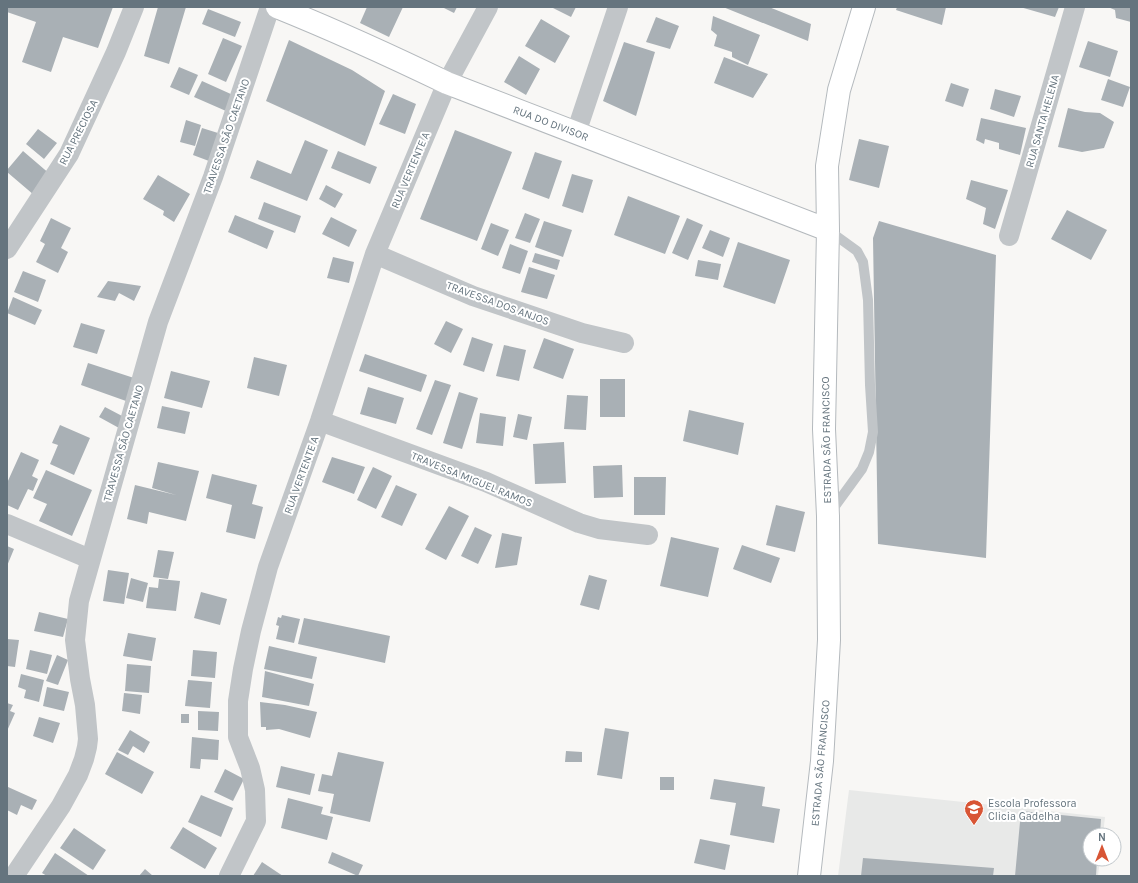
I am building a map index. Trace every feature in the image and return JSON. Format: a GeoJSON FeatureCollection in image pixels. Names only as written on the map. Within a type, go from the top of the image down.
{"type":"FeatureCollection","features":[{"type":"Feature","properties":{"kind":"street","name":"RUA PRECIOSA"},"geometry":{"type":"LineString","coordinates":[[7,249],[69,154],[116,52],[134,7]]}},
{"type":"Feature","properties":{"kind":"street","name":"TRAVESSA SÃO CAETANO"},"geometry":{"type":"LineString","coordinates":[[14,876],[60,806],[78,775],[84,760],[88,739],[85,705],[75,640],[79,602],[158,322],[213,177],[270,7]]}},
{"type":"Feature","properties":{"kind":"street","name":"RUA DO DIVISOR"},"geometry":{"type":"LineString","coordinates":[[277,7],[304,12],[447,83],[828,230]]}},
{"type":"Feature","properties":{"kind":"street","name":"RUA VERTENTE A"},"geometry":{"type":"LineString","coordinates":[[229,876],[256,822],[255,790],[250,768],[238,737],[238,701],[251,630],[268,567],[320,421],[375,254],[447,83],[488,7]]}},
{"type":"Feature","properties":{"kind":"street"},"geometry":{"type":"LineString","coordinates":[[576,133],[618,7]]}},
{"type":"Feature","properties":{"kind":"street","name":"ESTRADA SÃO FRANCISCO"},"geometry":{"type":"LineString","coordinates":[[809,876],[822,761],[830,640],[828,516],[824,429],[828,230],[827,166],[839,90],[864,7]]}},
{"type":"Feature","properties":{"kind":"street","name":"RUA SANTA HELENA"},"geometry":{"type":"LineString","coordinates":[[1009,236],[1075,7]]}},
{"type":"Feature","properties":{"kind":"street","name":"TRAVESSA DOS ANJOS"},"geometry":{"type":"LineString","coordinates":[[375,254],[473,296],[582,333],[624,343]]}},
{"type":"Feature","properties":{"kind":"street","name":"TRAVESSA MIGUEL RAMOS"},"geometry":{"type":"LineString","coordinates":[[320,421],[486,482],[579,523],[599,529],[648,534]]}},
{"type":"Feature","properties":{"kind":"street"},"geometry":{"type":"LineString","coordinates":[[7,524],[90,559]]}},
{"type":"Feature","properties":{"kind":"lane"},"geometry":{"type":"LineString","coordinates":[[828,230],[857,251],[863,262],[868,300],[870,385],[873,432],[869,452],[862,469],[828,516]]}},
{"type":"Feature","properties":{"kind":"shaded area","name":"Escola Professora Clicia Gadelha"},"geometry":{"type":"Polygon","coordinates":[[[849,790],[1105,817],[1104,827],[1082,827],[1082,867],[1099,867],[1098,876],[838,876],[849,790]]]}},
{"type":"Feature","properties":{"kind":"building"},"geometry":{"type":"Polygon","coordinates":[[[7,7],[113,7],[98,48],[63,37],[51,72],[22,62],[36,22],[7,12],[7,7]]]}},
{"type":"Feature","properties":{"kind":"building"},"geometry":{"type":"Polygon","coordinates":[[[158,7],[186,7],[169,64],[144,56],[158,7]]]}},
{"type":"Feature","properties":{"kind":"building"},"geometry":{"type":"Polygon","coordinates":[[[367,7],[403,7],[389,37],[360,23],[367,7]]]}},
{"type":"Feature","properties":{"kind":"building"},"geometry":{"type":"Polygon","coordinates":[[[442,7],[457,7],[454,13],[442,7]]]}},
{"type":"Feature","properties":{"kind":"building"},"geometry":{"type":"Polygon","coordinates":[[[551,7],[576,7],[571,17],[551,7]]]}},
{"type":"Feature","properties":{"kind":"building"},"geometry":{"type":"Polygon","coordinates":[[[723,7],[769,7],[811,24],[808,41],[723,7]]]}},
{"type":"Feature","properties":{"kind":"building"},"geometry":{"type":"Polygon","coordinates":[[[897,7],[946,7],[942,25],[896,10],[897,7]]]}},
{"type":"Feature","properties":{"kind":"building"},"geometry":{"type":"Polygon","coordinates":[[[1020,7],[1059,7],[1055,17],[1020,7]]]}},
{"type":"Feature","properties":{"kind":"building"},"geometry":{"type":"Polygon","coordinates":[[[1108,7],[1131,7],[1131,22],[1116,18],[1115,10],[1108,7]]]}},
{"type":"Feature","properties":{"kind":"building"},"geometry":{"type":"Polygon","coordinates":[[[208,9],[241,22],[235,37],[202,24],[208,9]]]}},
{"type":"Feature","properties":{"kind":"building"},"geometry":{"type":"Polygon","coordinates":[[[713,16],[760,35],[748,65],[732,57],[732,52],[714,46],[717,35],[711,30],[713,16]]]}},
{"type":"Feature","properties":{"kind":"building"},"geometry":{"type":"Polygon","coordinates":[[[656,17],[679,26],[670,49],[646,42],[656,17]]]}},
{"type":"Feature","properties":{"kind":"building"},"geometry":{"type":"Polygon","coordinates":[[[541,19],[570,36],[555,63],[525,46],[541,19]]]}},
{"type":"Feature","properties":{"kind":"building"},"geometry":{"type":"Polygon","coordinates":[[[223,38],[242,46],[226,82],[208,74],[223,38]]]}},
{"type":"Feature","properties":{"kind":"building"},"geometry":{"type":"Polygon","coordinates":[[[289,40],[352,70],[385,91],[365,146],[266,101],[289,40]]]}},
{"type":"Feature","properties":{"kind":"building"},"geometry":{"type":"Polygon","coordinates":[[[1088,41],[1118,51],[1110,77],[1079,67],[1088,41]]]}},
{"type":"Feature","properties":{"kind":"building"},"geometry":{"type":"Polygon","coordinates":[[[624,42],[655,52],[636,116],[603,101],[624,42]]]}},
{"type":"Feature","properties":{"kind":"building"},"geometry":{"type":"Polygon","coordinates":[[[519,56],[540,69],[526,95],[504,82],[519,56]]]}},
{"type":"Feature","properties":{"kind":"building"},"geometry":{"type":"Polygon","coordinates":[[[724,57],[768,74],[753,98],[714,83],[724,57]]]}},
{"type":"Feature","properties":{"kind":"building"},"geometry":{"type":"Polygon","coordinates":[[[179,67],[198,75],[189,95],[170,87],[179,67]]]}},
{"type":"Feature","properties":{"kind":"building"},"geometry":{"type":"Polygon","coordinates":[[[1108,79],[1130,87],[1123,107],[1101,100],[1108,79]]]}},
{"type":"Feature","properties":{"kind":"building"},"geometry":{"type":"Polygon","coordinates":[[[202,81],[233,95],[226,111],[194,97],[202,81]]]}},
{"type":"Feature","properties":{"kind":"building"},"geometry":{"type":"Polygon","coordinates":[[[951,83],[969,89],[963,107],[945,101],[951,83]]]}},
{"type":"Feature","properties":{"kind":"building"},"geometry":{"type":"Polygon","coordinates":[[[995,89],[1021,96],[1014,117],[990,109],[995,89]]]}},
{"type":"Feature","properties":{"kind":"building"},"geometry":{"type":"Polygon","coordinates":[[[393,94],[416,104],[405,134],[379,124],[393,94]]]}},
{"type":"Feature","properties":{"kind":"building"},"geometry":{"type":"Polygon","coordinates":[[[1068,108],[1085,112],[1100,113],[1114,122],[1104,148],[1082,152],[1058,147],[1068,108]]]}},
{"type":"Feature","properties":{"kind":"building"},"geometry":{"type":"Polygon","coordinates":[[[981,118],[1026,128],[1020,155],[999,149],[999,143],[985,139],[984,144],[976,140],[981,118]]]}},
{"type":"Feature","properties":{"kind":"building"},"geometry":{"type":"Polygon","coordinates":[[[186,120],[201,125],[195,146],[180,142],[186,120]]]}},
{"type":"Feature","properties":{"kind":"building"},"geometry":{"type":"Polygon","coordinates":[[[202,128],[218,133],[209,161],[193,155],[202,128]]]}},
{"type":"Feature","properties":{"kind":"building"},"geometry":{"type":"Polygon","coordinates":[[[38,129],[57,143],[44,159],[26,144],[38,129]]]}},
{"type":"Feature","properties":{"kind":"building"},"geometry":{"type":"Polygon","coordinates":[[[455,130],[512,152],[477,241],[420,219],[455,130]]]}},
{"type":"Feature","properties":{"kind":"building"},"geometry":{"type":"Polygon","coordinates":[[[859,139],[889,146],[879,188],[849,180],[859,139]]]}},
{"type":"Feature","properties":{"kind":"building"},"geometry":{"type":"Polygon","coordinates":[[[305,140],[328,150],[307,201],[250,178],[257,160],[291,174],[305,140]]]}},
{"type":"Feature","properties":{"kind":"building"},"geometry":{"type":"Polygon","coordinates":[[[23,151],[51,175],[34,195],[7,172],[7,170],[23,151]]]}},
{"type":"Feature","properties":{"kind":"building"},"geometry":{"type":"Polygon","coordinates":[[[338,151],[377,167],[370,184],[331,168],[338,151]]]}},
{"type":"Feature","properties":{"kind":"building"},"geometry":{"type":"Polygon","coordinates":[[[535,152],[562,161],[549,199],[522,189],[535,152]]]}},
{"type":"Feature","properties":{"kind":"building"},"geometry":{"type":"Polygon","coordinates":[[[572,174],[593,180],[583,213],[562,206],[572,174]]]}},
{"type":"Feature","properties":{"kind":"building"},"geometry":{"type":"Polygon","coordinates":[[[158,175],[190,194],[174,222],[163,215],[164,211],[143,199],[158,175]]]}},
{"type":"Feature","properties":{"kind":"building"},"geometry":{"type":"Polygon","coordinates":[[[971,180],[1008,190],[995,229],[983,224],[986,208],[966,199],[971,180]]]}},
{"type":"Feature","properties":{"kind":"building"},"geometry":{"type":"Polygon","coordinates":[[[326,185],[343,194],[335,208],[319,199],[326,185]]]}},
{"type":"Feature","properties":{"kind":"building"},"geometry":{"type":"Polygon","coordinates":[[[628,196],[680,216],[665,254],[614,235],[628,196]]]}},
{"type":"Feature","properties":{"kind":"building"},"geometry":{"type":"Polygon","coordinates":[[[264,202],[301,216],[295,233],[258,219],[264,202]]]}},
{"type":"Feature","properties":{"kind":"building"},"geometry":{"type":"Polygon","coordinates":[[[1067,210],[1107,230],[1091,260],[1051,239],[1067,210]]]}},
{"type":"Feature","properties":{"kind":"building"},"geometry":{"type":"Polygon","coordinates":[[[525,213],[540,219],[530,243],[515,238],[525,213]]]}},
{"type":"Feature","properties":{"kind":"building"},"geometry":{"type":"Polygon","coordinates":[[[235,215],[274,231],[267,249],[228,232],[235,215]]]}},
{"type":"Feature","properties":{"kind":"building"},"geometry":{"type":"Polygon","coordinates":[[[331,217],[357,230],[349,247],[322,234],[331,217]]]}},
{"type":"Feature","properties":{"kind":"building"},"geometry":{"type":"Polygon","coordinates":[[[51,218],[71,228],[61,248],[68,252],[58,273],[36,262],[45,244],[40,241],[51,218]]]}},
{"type":"Feature","properties":{"kind":"building"},"geometry":{"type":"Polygon","coordinates":[[[687,218],[703,225],[688,260],[672,253],[687,218]]]}},
{"type":"Feature","properties":{"kind":"building"},"geometry":{"type":"Polygon","coordinates":[[[544,221],[572,230],[563,257],[535,247],[544,221]]]}},
{"type":"Feature","properties":{"kind":"building"},"geometry":{"type":"Polygon","coordinates":[[[879,221],[996,255],[986,558],[878,544],[873,238],[879,221]]]}},
{"type":"Feature","properties":{"kind":"building"},"geometry":{"type":"Polygon","coordinates":[[[491,223],[509,230],[498,256],[481,249],[491,223]]]}},
{"type":"Feature","properties":{"kind":"building"},"geometry":{"type":"Polygon","coordinates":[[[710,230],[730,238],[723,257],[702,248],[710,230]]]}},
{"type":"Feature","properties":{"kind":"building"},"geometry":{"type":"Polygon","coordinates":[[[738,242],[790,260],[775,304],[723,287],[738,242]]]}},
{"type":"Feature","properties":{"kind":"building"},"geometry":{"type":"Polygon","coordinates":[[[510,244],[528,251],[520,274],[502,268],[510,244]]]}},
{"type":"Feature","properties":{"kind":"building"},"geometry":{"type":"Polygon","coordinates":[[[535,253],[560,260],[557,270],[532,262],[535,253]]]}},
{"type":"Feature","properties":{"kind":"building"},"geometry":{"type":"Polygon","coordinates":[[[333,257],[354,262],[349,283],[327,278],[333,257]]]}},
{"type":"Feature","properties":{"kind":"building"},"geometry":{"type":"Polygon","coordinates":[[[698,260],[721,264],[718,280],[695,276],[698,260]]]}},
{"type":"Feature","properties":{"kind":"building"},"geometry":{"type":"Polygon","coordinates":[[[529,267],[555,275],[547,299],[521,292],[529,267]]]}},
{"type":"Feature","properties":{"kind":"building"},"geometry":{"type":"Polygon","coordinates":[[[23,271],[46,280],[38,302],[14,292],[23,271]]]}},
{"type":"Feature","properties":{"kind":"building"},"geometry":{"type":"Polygon","coordinates":[[[108,281],[141,286],[134,301],[119,293],[115,301],[97,297],[108,281]]]}},
{"type":"Feature","properties":{"kind":"building"},"geometry":{"type":"Polygon","coordinates":[[[13,297],[42,310],[35,325],[7,313],[13,297]]]}},
{"type":"Feature","properties":{"kind":"building"},"geometry":{"type":"Polygon","coordinates":[[[446,321],[463,329],[451,353],[434,344],[446,321]]]}},
{"type":"Feature","properties":{"kind":"building"},"geometry":{"type":"Polygon","coordinates":[[[81,323],[105,330],[97,354],[73,347],[81,323]]]}},
{"type":"Feature","properties":{"kind":"building"},"geometry":{"type":"Polygon","coordinates":[[[472,337],[493,344],[484,372],[463,365],[472,337]]]}},
{"type":"Feature","properties":{"kind":"building"},"geometry":{"type":"Polygon","coordinates":[[[544,338],[574,349],[563,379],[533,368],[544,338]]]}},
{"type":"Feature","properties":{"kind":"building"},"geometry":{"type":"Polygon","coordinates":[[[504,345],[526,350],[519,381],[496,376],[504,345]]]}},
{"type":"Feature","properties":{"kind":"building"},"geometry":{"type":"Polygon","coordinates":[[[365,354],[427,375],[421,392],[359,371],[365,354]]]}},
{"type":"Feature","properties":{"kind":"building"},"geometry":{"type":"Polygon","coordinates":[[[254,357],[287,365],[279,396],[247,388],[254,357]]]}},
{"type":"Feature","properties":{"kind":"building"},"geometry":{"type":"Polygon","coordinates":[[[88,363],[134,378],[126,401],[81,385],[88,363]]]}},
{"type":"Feature","properties":{"kind":"building"},"geometry":{"type":"Polygon","coordinates":[[[171,371],[210,381],[202,408],[164,398],[171,371]]]}},
{"type":"Feature","properties":{"kind":"building"},"geometry":{"type":"Polygon","coordinates":[[[600,379],[625,379],[625,417],[600,417],[600,379]]]}},
{"type":"Feature","properties":{"kind":"building"},"geometry":{"type":"Polygon","coordinates":[[[435,380],[451,385],[432,435],[416,429],[435,380]]]}},
{"type":"Feature","properties":{"kind":"building"},"geometry":{"type":"Polygon","coordinates":[[[368,387],[404,398],[396,424],[360,414],[368,387]]]}},
{"type":"Feature","properties":{"kind":"building"},"geometry":{"type":"Polygon","coordinates":[[[459,392],[478,398],[462,449],[443,443],[459,392]]]}},
{"type":"Feature","properties":{"kind":"building"},"geometry":{"type":"Polygon","coordinates":[[[567,395],[588,396],[586,430],[564,429],[567,395]]]}},
{"type":"Feature","properties":{"kind":"building"},"geometry":{"type":"Polygon","coordinates":[[[162,406],[190,412],[185,434],[157,428],[162,406]]]}},
{"type":"Feature","properties":{"kind":"building"},"geometry":{"type":"Polygon","coordinates":[[[105,407],[124,417],[119,428],[99,417],[105,407]]]}},
{"type":"Feature","properties":{"kind":"building"},"geometry":{"type":"Polygon","coordinates":[[[689,410],[744,423],[738,455],[683,441],[689,410]]]}},
{"type":"Feature","properties":{"kind":"building"},"geometry":{"type":"Polygon","coordinates":[[[480,413],[506,417],[503,446],[476,443],[480,413]]]}},
{"type":"Feature","properties":{"kind":"building"},"geometry":{"type":"Polygon","coordinates":[[[518,414],[532,417],[527,440],[513,437],[518,414]]]}},
{"type":"Feature","properties":{"kind":"building"},"geometry":{"type":"Polygon","coordinates":[[[60,425],[90,438],[74,475],[50,464],[58,445],[52,443],[60,425]]]}},
{"type":"Feature","properties":{"kind":"building"},"geometry":{"type":"Polygon","coordinates":[[[564,442],[566,483],[535,484],[533,444],[564,442]]]}},
{"type":"Feature","properties":{"kind":"building"},"geometry":{"type":"Polygon","coordinates":[[[21,452],[39,460],[32,476],[38,479],[33,491],[28,489],[18,510],[7,505],[7,483],[21,452]]]}},
{"type":"Feature","properties":{"kind":"building"},"geometry":{"type":"Polygon","coordinates":[[[332,457],[365,467],[354,494],[322,482],[332,457]]]}},
{"type":"Feature","properties":{"kind":"building"},"geometry":{"type":"Polygon","coordinates":[[[158,462],[199,471],[186,521],[149,512],[147,524],[127,519],[135,485],[176,495],[152,488],[158,462]]]}},
{"type":"Feature","properties":{"kind":"building"},"geometry":{"type":"Polygon","coordinates":[[[622,465],[623,497],[594,498],[593,466],[622,465]]]}},
{"type":"Feature","properties":{"kind":"building"},"geometry":{"type":"Polygon","coordinates":[[[373,467],[392,476],[376,509],[357,500],[373,467]]]}},
{"type":"Feature","properties":{"kind":"building"},"geometry":{"type":"Polygon","coordinates":[[[46,470],[92,490],[72,536],[39,521],[47,504],[33,498],[46,470]]]}},
{"type":"Feature","properties":{"kind":"building"},"geometry":{"type":"Polygon","coordinates":[[[212,474],[257,485],[252,504],[263,507],[255,539],[226,532],[232,505],[206,498],[212,474]]]}},
{"type":"Feature","properties":{"kind":"building"},"geometry":{"type":"Polygon","coordinates":[[[634,477],[666,477],[665,515],[634,515],[634,477]]]}},
{"type":"Feature","properties":{"kind":"building"},"geometry":{"type":"Polygon","coordinates":[[[396,485],[417,494],[402,526],[381,517],[396,485]]]}},
{"type":"Feature","properties":{"kind":"building"},"geometry":{"type":"Polygon","coordinates":[[[776,505],[805,512],[795,552],[766,545],[776,505]]]}},
{"type":"Feature","properties":{"kind":"building"},"geometry":{"type":"Polygon","coordinates":[[[449,506],[469,516],[446,560],[425,549],[449,506]]]}},
{"type":"Feature","properties":{"kind":"building"},"geometry":{"type":"Polygon","coordinates":[[[475,527],[492,535],[478,564],[461,556],[475,527]]]}},
{"type":"Feature","properties":{"kind":"building"},"geometry":{"type":"Polygon","coordinates":[[[502,533],[522,537],[517,565],[495,568],[502,533]]]}},
{"type":"Feature","properties":{"kind":"building"},"geometry":{"type":"Polygon","coordinates":[[[671,537],[719,548],[708,597],[660,586],[671,537]]]}},
{"type":"Feature","properties":{"kind":"building"},"geometry":{"type":"Polygon","coordinates":[[[742,545],[780,558],[771,583],[733,569],[742,545]]]}},
{"type":"Feature","properties":{"kind":"building"},"geometry":{"type":"Polygon","coordinates":[[[7,546],[14,549],[7,566],[7,546]]]}},
{"type":"Feature","properties":{"kind":"building"},"geometry":{"type":"Polygon","coordinates":[[[158,550],[174,552],[168,579],[153,577],[158,550]]]}},
{"type":"Feature","properties":{"kind":"building"},"geometry":{"type":"Polygon","coordinates":[[[108,570],[129,573],[124,604],[103,601],[108,570]]]}},
{"type":"Feature","properties":{"kind":"building"},"geometry":{"type":"Polygon","coordinates":[[[589,575],[607,580],[599,610],[580,605],[589,575]]]}},
{"type":"Feature","properties":{"kind":"building"},"geometry":{"type":"Polygon","coordinates":[[[131,578],[148,583],[143,602],[126,598],[131,578]]]}},
{"type":"Feature","properties":{"kind":"building"},"geometry":{"type":"Polygon","coordinates":[[[159,579],[180,581],[176,611],[146,608],[149,587],[158,588],[159,579]]]}},
{"type":"Feature","properties":{"kind":"building"},"geometry":{"type":"Polygon","coordinates":[[[201,592],[227,599],[220,625],[194,618],[201,592]]]}},
{"type":"Feature","properties":{"kind":"building"},"geometry":{"type":"Polygon","coordinates":[[[39,612],[68,619],[63,637],[34,631],[39,612]]]}},
{"type":"Feature","properties":{"kind":"building"},"geometry":{"type":"Polygon","coordinates":[[[282,615],[300,619],[294,643],[276,639],[279,626],[276,625],[278,617],[281,618],[282,615]]]}},
{"type":"Feature","properties":{"kind":"building"},"geometry":{"type":"Polygon","coordinates":[[[304,618],[390,636],[385,663],[298,644],[304,618]]]}},
{"type":"Feature","properties":{"kind":"building"},"geometry":{"type":"Polygon","coordinates":[[[128,633],[156,638],[152,661],[123,656],[128,633]]]}},
{"type":"Feature","properties":{"kind":"building"},"geometry":{"type":"Polygon","coordinates":[[[7,639],[19,640],[15,667],[7,666],[7,639]]]}},
{"type":"Feature","properties":{"kind":"building"},"geometry":{"type":"Polygon","coordinates":[[[269,646],[317,657],[312,679],[264,669],[269,646]]]}},
{"type":"Feature","properties":{"kind":"building"},"geometry":{"type":"Polygon","coordinates":[[[30,650],[52,655],[47,674],[26,669],[30,650]]]}},
{"type":"Feature","properties":{"kind":"building"},"geometry":{"type":"Polygon","coordinates":[[[193,650],[217,652],[215,678],[191,676],[193,650]]]}},
{"type":"Feature","properties":{"kind":"building"},"geometry":{"type":"Polygon","coordinates":[[[57,655],[68,660],[58,685],[46,681],[57,655]]]}},
{"type":"Feature","properties":{"kind":"building"},"geometry":{"type":"Polygon","coordinates":[[[127,664],[151,666],[149,693],[125,691],[127,664]]]}},
{"type":"Feature","properties":{"kind":"building"},"geometry":{"type":"Polygon","coordinates":[[[265,671],[314,684],[309,706],[262,697],[265,671]]]}},
{"type":"Feature","properties":{"kind":"building"},"geometry":{"type":"Polygon","coordinates":[[[21,674],[44,680],[39,702],[24,698],[26,690],[18,687],[21,674]]]}},
{"type":"Feature","properties":{"kind":"building"},"geometry":{"type":"Polygon","coordinates":[[[188,680],[212,682],[210,708],[185,706],[188,680]]]}},
{"type":"Feature","properties":{"kind":"building"},"geometry":{"type":"Polygon","coordinates":[[[47,687],[69,692],[64,711],[43,706],[47,687]]]}},
{"type":"Feature","properties":{"kind":"building"},"geometry":{"type":"Polygon","coordinates":[[[124,693],[142,695],[140,714],[122,711],[124,693]]]}},
{"type":"Feature","properties":{"kind":"building"},"geometry":{"type":"Polygon","coordinates":[[[260,702],[285,705],[317,712],[310,738],[279,729],[266,730],[266,727],[261,727],[260,702]]]}},
{"type":"Feature","properties":{"kind":"building"},"geometry":{"type":"Polygon","coordinates":[[[7,703],[13,705],[10,711],[15,713],[7,731],[7,703]]]}},
{"type":"Feature","properties":{"kind":"building"},"geometry":{"type":"Polygon","coordinates":[[[198,711],[219,712],[218,731],[198,730],[198,711]]]}},
{"type":"Feature","properties":{"kind":"building"},"geometry":{"type":"Polygon","coordinates":[[[181,714],[189,714],[189,723],[181,723],[181,714]]]}},
{"type":"Feature","properties":{"kind":"building"},"geometry":{"type":"Polygon","coordinates":[[[39,717],[60,723],[53,743],[33,736],[39,717]]]}},
{"type":"Feature","properties":{"kind":"building"},"geometry":{"type":"Polygon","coordinates":[[[605,728],[629,732],[622,779],[597,775],[605,728]]]}},
{"type":"Feature","properties":{"kind":"building"},"geometry":{"type":"Polygon","coordinates":[[[130,730],[150,742],[144,753],[133,746],[128,755],[118,750],[130,730]]]}},
{"type":"Feature","properties":{"kind":"building"},"geometry":{"type":"Polygon","coordinates":[[[192,737],[219,740],[218,760],[201,759],[200,769],[190,768],[192,737]]]}},
{"type":"Feature","properties":{"kind":"building"},"geometry":{"type":"Polygon","coordinates":[[[566,751],[582,752],[582,762],[565,762],[566,751]]]}},
{"type":"Feature","properties":{"kind":"building"},"geometry":{"type":"Polygon","coordinates":[[[117,752],[154,772],[142,794],[105,774],[117,752]]]}},
{"type":"Feature","properties":{"kind":"building"},"geometry":{"type":"Polygon","coordinates":[[[338,752],[384,762],[370,822],[330,813],[334,794],[318,791],[322,774],[332,776],[338,752]]]}},
{"type":"Feature","properties":{"kind":"building"},"geometry":{"type":"Polygon","coordinates":[[[281,766],[315,774],[310,795],[276,787],[281,766]]]}},
{"type":"Feature","properties":{"kind":"building"},"geometry":{"type":"Polygon","coordinates":[[[225,769],[244,779],[233,801],[214,792],[225,769]]]}},
{"type":"Feature","properties":{"kind":"building"},"geometry":{"type":"Polygon","coordinates":[[[660,777],[674,777],[674,790],[660,790],[660,777]]]}},
{"type":"Feature","properties":{"kind":"building"},"geometry":{"type":"Polygon","coordinates":[[[714,779],[765,787],[762,806],[780,809],[774,843],[730,835],[736,803],[710,799],[714,779]]]}},
{"type":"Feature","properties":{"kind":"building"},"geometry":{"type":"Polygon","coordinates":[[[8,787],[37,800],[32,810],[21,805],[17,815],[7,810],[8,787]]]}},
{"type":"Feature","properties":{"kind":"building"},"geometry":{"type":"Polygon","coordinates":[[[201,795],[233,808],[221,837],[188,822],[201,795]]]}},
{"type":"Feature","properties":{"kind":"building"},"geometry":{"type":"Polygon","coordinates":[[[288,798],[323,807],[321,814],[333,817],[327,840],[281,828],[288,798]]]}},
{"type":"Feature","properties":{"kind":"building"},"geometry":{"type":"Polygon","coordinates":[[[1021,811],[1101,819],[1100,827],[1082,827],[1082,867],[1097,867],[1096,876],[1015,876],[1021,811]]]}},
{"type":"Feature","properties":{"kind":"building"},"geometry":{"type":"Polygon","coordinates":[[[183,827],[217,848],[205,869],[170,848],[183,827]]]}},
{"type":"Feature","properties":{"kind":"building"},"geometry":{"type":"Polygon","coordinates":[[[74,828],[106,850],[93,870],[60,848],[74,828]]]}},
{"type":"Feature","properties":{"kind":"building"},"geometry":{"type":"Polygon","coordinates":[[[700,839],[730,845],[725,870],[694,863],[700,839]]]}},
{"type":"Feature","properties":{"kind":"building"},"geometry":{"type":"Polygon","coordinates":[[[332,852],[363,865],[358,876],[328,863],[332,852]]]}},
{"type":"Feature","properties":{"kind":"building"},"geometry":{"type":"Polygon","coordinates":[[[55,853],[89,876],[47,876],[42,873],[55,853]]]}},
{"type":"Feature","properties":{"kind":"building"},"geometry":{"type":"Polygon","coordinates":[[[863,858],[994,868],[993,876],[861,876],[863,858]]]}},
{"type":"Feature","properties":{"kind":"building"},"geometry":{"type":"Polygon","coordinates":[[[262,862],[283,876],[253,876],[262,862]]]}},
{"type":"Feature","properties":{"kind":"building"},"geometry":{"type":"Polygon","coordinates":[[[145,869],[153,876],[139,876],[145,869]]]}},
{"type":"Feature","properties":{"kind":"place","name":"Escola Professora Clicia Gadelha"},"geometry":{"type":"Point","coordinates":[974,826]}}]}
